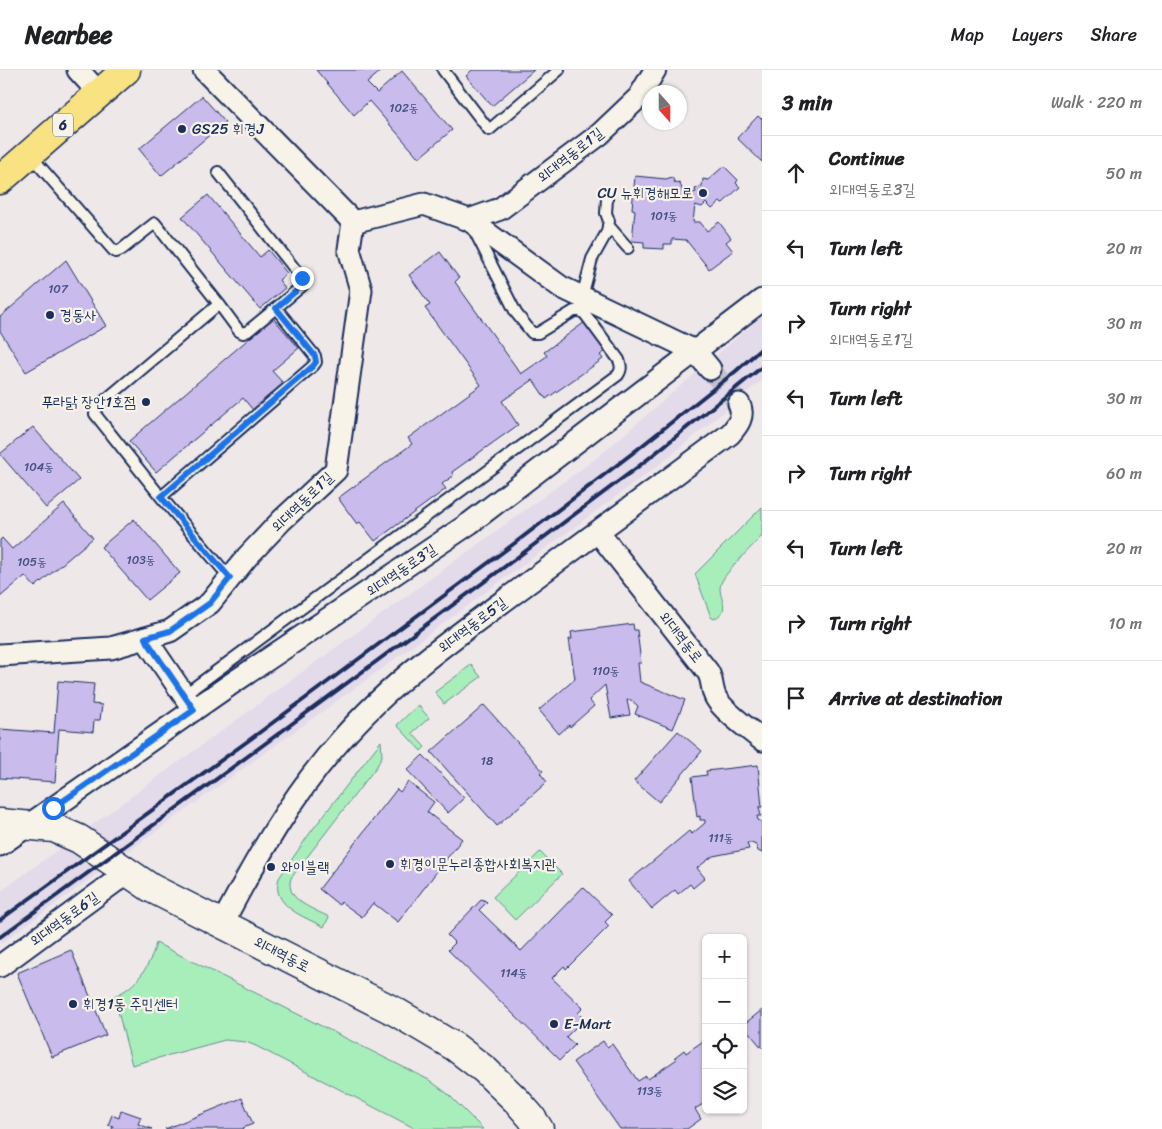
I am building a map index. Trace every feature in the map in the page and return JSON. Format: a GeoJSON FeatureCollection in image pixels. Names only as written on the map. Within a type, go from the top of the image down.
{"type":"FeatureCollection","features":[{"type":"Feature","properties":{"kind":"main road","name":"6"},"geometry":{"type":"LineString","coordinates":[[0,180],[126,70]]}},
{"type":"Feature","properties":{"kind":"street"},"geometry":{"type":"LineString","coordinates":[[78,70],[99,93]]}},
{"type":"Feature","properties":{"kind":"street"},"geometry":{"type":"LineString","coordinates":[[204,70],[354,222],[424,204],[469,220],[561,286],[695,351],[710,369]]}},
{"type":"Feature","properties":{"kind":"street","name":"외대역동로1길"},"geometry":{"type":"LineString","coordinates":[[469,220],[500,209],[600,134],[639,97],[655,70]]}},
{"type":"Feature","properties":{"kind":"street","name":"외대역동로1길"},"geometry":{"type":"LineString","coordinates":[[0,655],[111,648],[170,631],[210,603],[247,557],[282,520],[336,470],[361,290],[349,249],[354,222]]}},
{"type":"Feature","properties":{"kind":"street","name":"외대역동로3길"},"geometry":{"type":"LineString","coordinates":[[0,845],[29,826],[189,703],[470,523],[762,300]]}},
{"type":"Feature","properties":{"kind":"street","name":"외대역동로5길"},"geometry":{"type":"LineString","coordinates":[[222,924],[272,833],[311,776],[341,739],[381,698],[431,656],[730,434],[737,426],[742,415],[739,404]]}},
{"type":"Feature","properties":{"kind":"street","name":"외대역동로"},"geometry":{"type":"LineString","coordinates":[[598,532],[708,672],[711,677],[714,694],[720,704],[762,740]]}},
{"type":"Feature","properties":{"kind":"street"},"geometry":{"type":"LineString","coordinates":[[145,638],[189,703]]}},
{"type":"Feature","properties":{"kind":"street","name":"외대역동로"},"geometry":{"type":"LineString","coordinates":[[0,823],[54,828],[78,840],[150,888],[396,1012],[455,1047],[485,1070],[517,1101],[539,1129]]}},
{"type":"Feature","properties":{"kind":"street","name":"외대역동로6길"},"geometry":{"type":"LineString","coordinates":[[0,966],[128,872]]}},
{"type":"Feature","properties":{"kind":"lane"},"geometry":{"type":"LineString","coordinates":[[443,70],[489,130],[559,70]]}},
{"type":"Feature","properties":{"kind":"lane"},"geometry":{"type":"LineString","coordinates":[[29,154],[116,252],[155,223],[239,331],[243,333],[248,331],[302,286],[302,278],[218,172]]}},
{"type":"Feature","properties":{"kind":"lane"},"geometry":{"type":"LineString","coordinates":[[582,297],[592,259],[605,239],[609,221],[606,213],[607,199]]}},
{"type":"Feature","properties":{"kind":"lane"},"geometry":{"type":"LineString","coordinates":[[189,703],[621,371],[619,360],[585,314],[580,311],[574,311],[538,333],[532,333],[516,313],[469,220]]}},
{"type":"Feature","properties":{"kind":"lane"},"geometry":{"type":"LineString","coordinates":[[608,225],[628,248]]}},
{"type":"Feature","properties":{"kind":"lane"},"geometry":{"type":"LineString","coordinates":[[219,304],[98,407],[96,417],[230,578]]}},
{"type":"Feature","properties":{"kind":"lane"},"geometry":{"type":"LineString","coordinates":[[161,497],[316,362],[315,356],[276,308]]}},
{"type":"Feature","properties":{"kind":"shaded area"},"geometry":{"type":"Polygon","coordinates":[[[762,316],[762,380],[664,461],[388,664],[0,944],[0,892],[598,457],[762,316]]]}},
{"type":"Feature","properties":{"kind":"green space"},"geometry":{"type":"Polygon","coordinates":[[[762,507],[762,536],[735,564],[722,581],[720,592],[724,606],[720,615],[714,619],[711,617],[695,574],[762,507]]]}},
{"type":"Feature","properties":{"kind":"green space"},"geometry":{"type":"Polygon","coordinates":[[[471,665],[481,677],[444,704],[435,692],[471,665]]]}},
{"type":"Feature","properties":{"kind":"green space"},"geometry":{"type":"Polygon","coordinates":[[[418,705],[429,718],[412,733],[425,747],[421,751],[397,725],[418,705]]]}},
{"type":"Feature","properties":{"kind":"green space"},"geometry":{"type":"Polygon","coordinates":[[[381,741],[382,756],[377,766],[291,878],[290,886],[296,898],[329,917],[324,927],[299,914],[284,903],[278,888],[279,878],[310,833],[381,741]]]}},
{"type":"Feature","properties":{"kind":"green space"},"geometry":{"type":"Polygon","coordinates":[[[540,852],[562,874],[515,920],[493,897],[540,852]]]}},
{"type":"Feature","properties":{"kind":"green space"},"geometry":{"type":"Polygon","coordinates":[[[156,943],[429,1080],[448,1094],[483,1129],[416,1129],[246,1042],[225,1040],[132,1065],[114,996],[129,988],[141,975],[150,960],[156,943]]]}},
{"type":"Feature","properties":{"kind":"building"},"geometry":{"type":"Polygon","coordinates":[[[316,70],[382,70],[367,83],[377,93],[402,71],[452,130],[419,158],[369,101],[354,115],[316,70]]]}},
{"type":"Feature","properties":{"kind":"building"},"geometry":{"type":"Polygon","coordinates":[[[472,70],[534,70],[492,106],[466,76],[472,70]]]}},
{"type":"Feature","properties":{"kind":"building"},"geometry":{"type":"Polygon","coordinates":[[[202,96],[225,122],[161,176],[139,149],[202,96]]]}},
{"type":"Feature","properties":{"kind":"building"},"geometry":{"type":"Polygon","coordinates":[[[758,116],[762,118],[762,162],[737,138],[758,116]]]}},
{"type":"Feature","properties":{"kind":"building"},"geometry":{"type":"Polygon","coordinates":[[[724,166],[738,180],[736,183],[740,187],[723,203],[720,202],[712,209],[706,203],[702,207],[695,205],[693,222],[700,222],[707,231],[719,222],[731,238],[726,242],[733,251],[709,269],[686,240],[672,239],[672,244],[664,244],[664,249],[644,248],[644,242],[632,241],[635,210],[632,209],[635,176],[666,179],[672,177],[675,183],[679,182],[683,191],[686,189],[688,194],[696,192],[695,189],[702,186],[703,179],[708,180],[724,166]]]}},
{"type":"Feature","properties":{"kind":"building"},"geometry":{"type":"Polygon","coordinates":[[[208,195],[260,257],[268,250],[287,273],[279,280],[285,288],[260,309],[182,217],[208,195]]]}},
{"type":"Feature","properties":{"kind":"building"},"geometry":{"type":"Polygon","coordinates":[[[440,252],[459,278],[455,282],[521,374],[547,356],[544,352],[585,322],[606,351],[600,355],[603,359],[546,399],[533,380],[502,401],[518,425],[452,472],[453,476],[442,484],[446,489],[375,541],[360,522],[357,524],[338,498],[412,444],[408,438],[481,385],[425,308],[430,305],[409,275],[440,252]]]}},
{"type":"Feature","properties":{"kind":"building"},"geometry":{"type":"Polygon","coordinates":[[[66,260],[106,326],[26,372],[0,331],[0,317],[66,260]]]}},
{"type":"Feature","properties":{"kind":"building"},"geometry":{"type":"Polygon","coordinates":[[[273,318],[299,348],[272,371],[284,384],[253,410],[243,398],[156,472],[129,441],[273,318]]]}},
{"type":"Feature","properties":{"kind":"building"},"geometry":{"type":"Polygon","coordinates":[[[33,427],[79,480],[46,508],[0,454],[33,427]]]}},
{"type":"Feature","properties":{"kind":"building"},"geometry":{"type":"Polygon","coordinates":[[[64,504],[93,538],[35,587],[25,576],[0,597],[0,540],[2,538],[12,549],[64,504]]]}},
{"type":"Feature","properties":{"kind":"building"},"geometry":{"type":"Polygon","coordinates":[[[134,519],[180,573],[147,600],[101,547],[134,519]]]}},
{"type":"Feature","properties":{"kind":"building"},"geometry":{"type":"Polygon","coordinates":[[[633,624],[634,630],[637,630],[641,663],[638,663],[640,682],[685,700],[673,729],[635,714],[638,706],[631,700],[627,700],[630,715],[611,718],[605,685],[589,700],[594,706],[559,734],[539,710],[575,679],[569,639],[572,639],[571,632],[633,624]]]}},
{"type":"Feature","properties":{"kind":"building"},"geometry":{"type":"Polygon","coordinates":[[[58,681],[94,684],[92,704],[102,705],[100,720],[94,720],[93,732],[59,729],[55,782],[0,778],[0,729],[54,733],[58,681]]]}},
{"type":"Feature","properties":{"kind":"building"},"geometry":{"type":"Polygon","coordinates":[[[484,705],[543,771],[540,773],[547,782],[497,826],[431,752],[484,705]]]}},
{"type":"Feature","properties":{"kind":"building"},"geometry":{"type":"Polygon","coordinates":[[[678,731],[702,751],[659,802],[634,781],[678,731]]]}},
{"type":"Feature","properties":{"kind":"building"},"geometry":{"type":"Polygon","coordinates":[[[423,755],[464,798],[448,813],[407,770],[423,755]]]}},
{"type":"Feature","properties":{"kind":"building"},"geometry":{"type":"Polygon","coordinates":[[[758,765],[762,807],[759,807],[761,816],[757,816],[758,820],[762,822],[762,853],[758,851],[756,845],[747,843],[749,849],[713,856],[697,868],[705,878],[693,888],[690,884],[678,894],[675,890],[652,909],[629,881],[689,831],[692,834],[705,823],[705,820],[700,820],[700,816],[697,817],[692,777],[707,775],[706,771],[758,765]]]}},
{"type":"Feature","properties":{"kind":"building","name":"휘경이문누리종합사회복지관"},"geometry":{"type":"Polygon","coordinates":[[[408,782],[434,802],[427,812],[462,839],[398,922],[373,903],[362,917],[341,902],[339,905],[319,889],[397,789],[400,792],[408,782]]]}},
{"type":"Feature","properties":{"kind":"building"},"geometry":{"type":"Polygon","coordinates":[[[583,887],[612,915],[605,922],[609,926],[566,969],[564,966],[552,978],[583,1008],[578,1013],[584,1019],[566,1037],[575,1045],[560,1060],[448,950],[455,943],[447,935],[482,899],[487,902],[479,910],[521,951],[583,887]]]}},
{"type":"Feature","properties":{"kind":"building"},"geometry":{"type":"Polygon","coordinates":[[[71,950],[106,1035],[52,1057],[17,973],[71,950]]]}},
{"type":"Feature","properties":{"kind":"building"},"geometry":{"type":"Polygon","coordinates":[[[762,1010],[762,1048],[747,1030],[747,1022],[762,1010]]]}},
{"type":"Feature","properties":{"kind":"building"},"geometry":{"type":"Polygon","coordinates":[[[603,1041],[607,1047],[612,1044],[638,1081],[646,1076],[648,1079],[677,1059],[675,1057],[684,1050],[686,1053],[702,1042],[702,1105],[695,1109],[701,1119],[687,1129],[620,1129],[573,1062],[603,1041]]]}},
{"type":"Feature","properties":{"kind":"building"},"geometry":{"type":"Polygon","coordinates":[[[242,1098],[253,1124],[244,1129],[165,1129],[242,1098]]]}},
{"type":"Feature","properties":{"kind":"building"},"geometry":{"type":"Polygon","coordinates":[[[121,1110],[141,1117],[138,1124],[152,1129],[112,1129],[113,1126],[108,1125],[112,1115],[119,1118],[121,1110]]]}},
{"type":"Feature","properties":{"kind":"tunnel"},"geometry":{"type":"LineString","coordinates":[[710,369],[739,404]]}},
{"type":"Feature","properties":{"kind":"railway"},"geometry":{"type":"LineString","coordinates":[[0,920],[252,738],[507,549],[634,452],[762,348]]}},
{"type":"Feature","properties":{"kind":"railway"},"geometry":{"type":"LineString","coordinates":[[0,937],[515,559],[643,463],[762,367]]}},
{"type":"Feature","properties":{"kind":"place","name":"GS25 휘경J"},"geometry":{"type":"Point","coordinates":[182,129]}},
{"type":"Feature","properties":{"kind":"place","name":"CU 뉴휘경해모로"},"geometry":{"type":"Point","coordinates":[703,193]}},
{"type":"Feature","properties":{"kind":"place","name":"경동사"},"geometry":{"type":"Point","coordinates":[50,315]}},
{"type":"Feature","properties":{"kind":"place","name":"푸라닭 장안1호점"},"geometry":{"type":"Point","coordinates":[146,402]}},
{"type":"Feature","properties":{"kind":"place","name":"휘경이문누리종합사회복지관"},"geometry":{"type":"Point","coordinates":[390,864]}},
{"type":"Feature","properties":{"kind":"place","name":"와이블랙"},"geometry":{"type":"Point","coordinates":[271,867]}},
{"type":"Feature","properties":{"kind":"place","name":"휘경1동 주민센터"},"geometry":{"type":"Point","coordinates":[73,1004]}},
{"type":"Feature","properties":{"kind":"place","name":"E-Mart"},"geometry":{"type":"Point","coordinates":[554,1024]}},
{"type":"Feature","properties":{"kind":"route"},"geometry":{"type":"LineString","coordinates":[[53,808],[194,710],[145,638],[170,631],[210,603],[230,578],[161,497],[316,362],[315,356],[276,308],[302,286],[302,278]]}}]}
